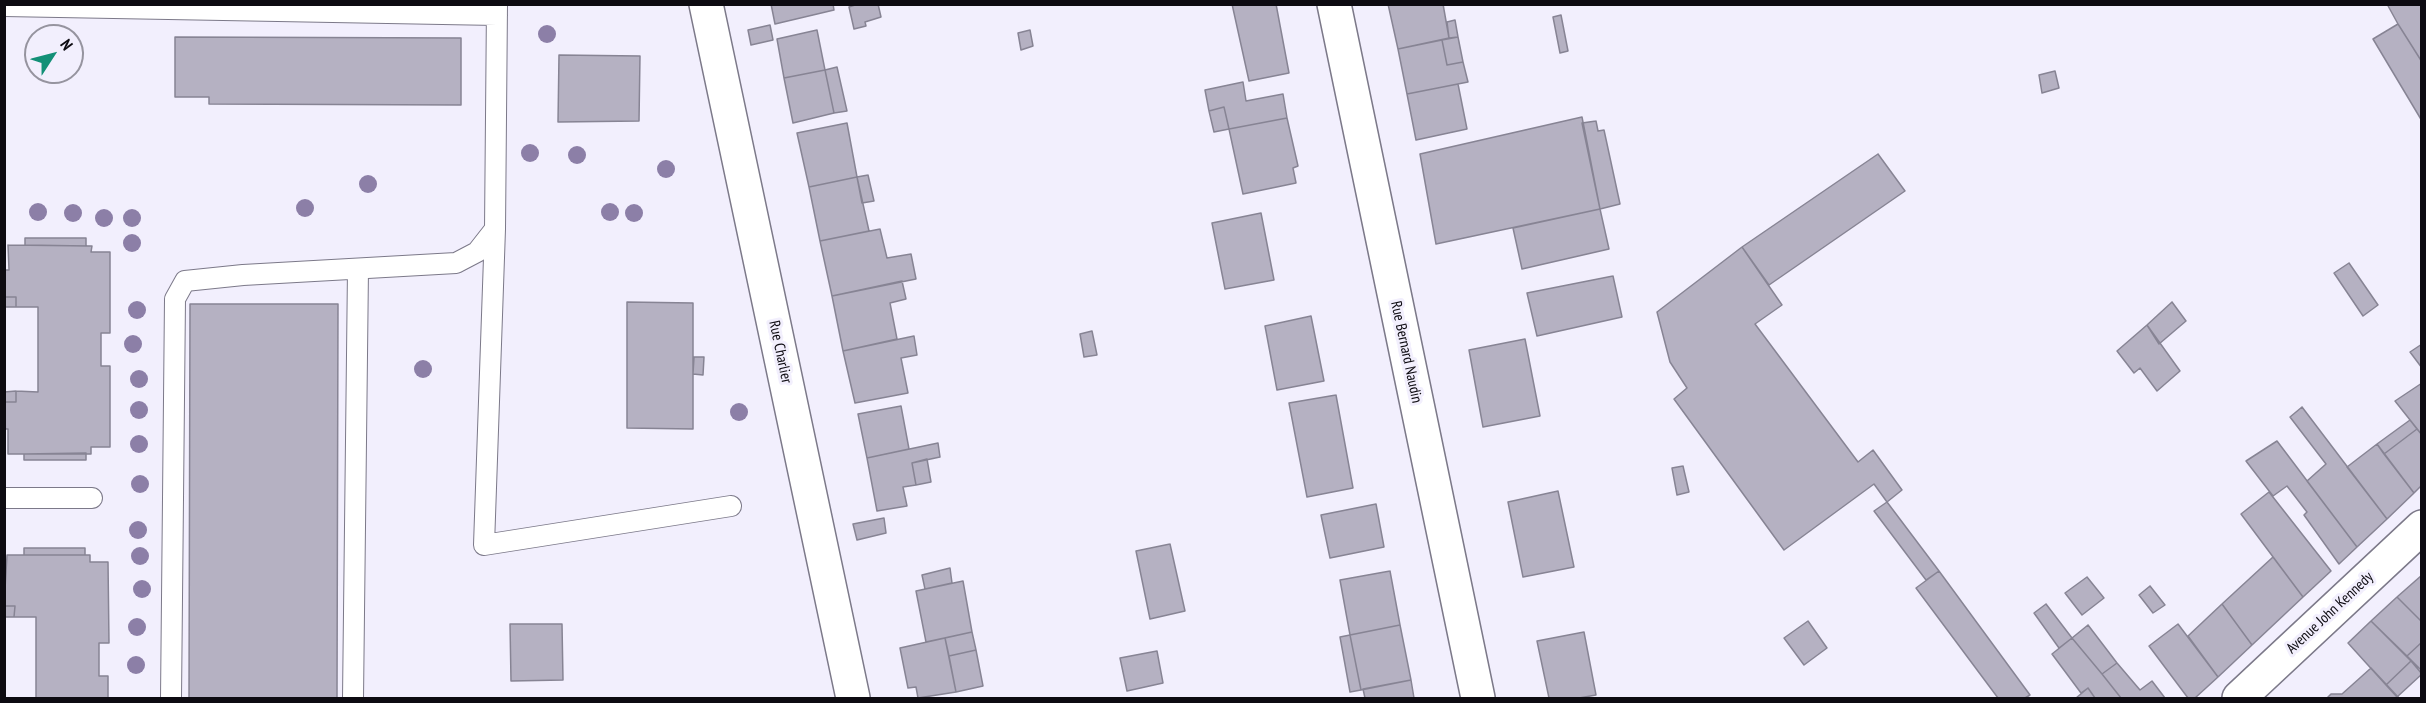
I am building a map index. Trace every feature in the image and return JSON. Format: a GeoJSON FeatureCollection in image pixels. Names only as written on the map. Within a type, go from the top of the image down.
{"type":"FeatureCollection","features":[{"type":"Feature","properties":{"kind":"street","name":"Rue Charlier"},"geometry":{"type":"LineString","coordinates":[[706,4],[853,699]]}},
{"type":"Feature","properties":{"kind":"street","name":"Rue Bernard Naudin"},"geometry":{"type":"LineString","coordinates":[[1334,4],[1478,699]]}},
{"type":"Feature","properties":{"kind":"street","name":"Avenue John Kennedy"},"geometry":{"type":"LineString","coordinates":[[2238,699],[2418,535]]}},
{"type":"Feature","properties":{"kind":"lane"},"geometry":{"type":"LineString","coordinates":[[4,6],[497,10],[495,229],[484,544],[731,506]]}},
{"type":"Feature","properties":{"kind":"lane"},"geometry":{"type":"LineString","coordinates":[[171,699],[175,299],[185,281],[243,274],[456,263],[477,252],[495,229]]}},
{"type":"Feature","properties":{"kind":"lane"},"geometry":{"type":"LineString","coordinates":[[353,699],[358,269]]}},
{"type":"Feature","properties":{"kind":"lane"},"geometry":{"type":"LineString","coordinates":[[4,498],[93,498]]}},
{"type":"Feature","properties":{"kind":"building"},"geometry":{"type":"Polygon","coordinates":[[[771,4],[833,4],[834,10],[775,24],[771,4]]]}},
{"type":"Feature","properties":{"kind":"building"},"geometry":{"type":"Polygon","coordinates":[[[858,4],[878,4],[881,17],[865,22],[866,26],[854,29],[849,7],[858,4]]]}},
{"type":"Feature","properties":{"kind":"building"},"geometry":{"type":"Polygon","coordinates":[[[1232,4],[1276,4],[1289,73],[1249,81],[1232,4]]]}},
{"type":"Feature","properties":{"kind":"building"},"geometry":{"type":"Polygon","coordinates":[[[1388,4],[1443,4],[1449,38],[1398,49],[1388,4]]]}},
{"type":"Feature","properties":{"kind":"building"},"geometry":{"type":"Polygon","coordinates":[[[2387,4],[2422,4],[2422,62],[2398,24],[2387,4]]]}},
{"type":"Feature","properties":{"kind":"building"},"geometry":{"type":"Polygon","coordinates":[[[1561,15],[1568,51],[1560,53],[1553,17],[1561,15]]]}},
{"type":"Feature","properties":{"kind":"building"},"geometry":{"type":"Polygon","coordinates":[[[1455,20],[1458,37],[1449,38],[1447,22],[1455,20]]]}},
{"type":"Feature","properties":{"kind":"building"},"geometry":{"type":"Polygon","coordinates":[[[2398,24],[2422,62],[2422,121],[2373,39],[2398,24]]]}},
{"type":"Feature","properties":{"kind":"building"},"geometry":{"type":"Polygon","coordinates":[[[770,25],[773,40],[751,45],[748,30],[770,25]]]}},
{"type":"Feature","properties":{"kind":"building"},"geometry":{"type":"Polygon","coordinates":[[[817,30],[825,70],[784,78],[777,39],[817,30]]]}},
{"type":"Feature","properties":{"kind":"building"},"geometry":{"type":"Polygon","coordinates":[[[1030,30],[1033,46],[1021,50],[1018,33],[1030,30]]]}},
{"type":"Feature","properties":{"kind":"building"},"geometry":{"type":"Polygon","coordinates":[[[175,37],[461,38],[461,105],[209,104],[209,97],[175,97],[175,37]]]}},
{"type":"Feature","properties":{"kind":"building"},"geometry":{"type":"Polygon","coordinates":[[[1458,37],[1463,62],[1447,65],[1442,40],[1458,37]]]}},
{"type":"Feature","properties":{"kind":"building"},"geometry":{"type":"Polygon","coordinates":[[[1442,40],[1447,65],[1463,62],[1468,82],[1407,94],[1398,49],[1442,40]]]}},
{"type":"Feature","properties":{"kind":"building"},"geometry":{"type":"Polygon","coordinates":[[[559,55],[640,56],[639,121],[558,122],[559,55]]]}},
{"type":"Feature","properties":{"kind":"building"},"geometry":{"type":"Polygon","coordinates":[[[837,67],[847,111],[834,113],[825,70],[837,67]]]}},
{"type":"Feature","properties":{"kind":"building"},"geometry":{"type":"Polygon","coordinates":[[[825,70],[834,113],[793,123],[784,78],[825,70]]]}},
{"type":"Feature","properties":{"kind":"building"},"geometry":{"type":"Polygon","coordinates":[[[2055,71],[2059,88],[2042,93],[2039,75],[2055,71]]]}},
{"type":"Feature","properties":{"kind":"building"},"geometry":{"type":"Polygon","coordinates":[[[1243,82],[1246,101],[1283,94],[1287,118],[1229,129],[1224,107],[1209,111],[1205,90],[1243,82]]]}},
{"type":"Feature","properties":{"kind":"building"},"geometry":{"type":"Polygon","coordinates":[[[1458,84],[1467,129],[1416,140],[1407,94],[1458,84]]]}},
{"type":"Feature","properties":{"kind":"building"},"geometry":{"type":"Polygon","coordinates":[[[1224,107],[1229,129],[1214,132],[1209,111],[1224,107]]]}},
{"type":"Feature","properties":{"kind":"building"},"geometry":{"type":"Polygon","coordinates":[[[1582,117],[1600,209],[1436,244],[1420,154],[1582,117]]]}},
{"type":"Feature","properties":{"kind":"building"},"geometry":{"type":"Polygon","coordinates":[[[1287,118],[1298,166],[1293,168],[1296,183],[1243,194],[1229,129],[1287,118]]]}},
{"type":"Feature","properties":{"kind":"building"},"geometry":{"type":"Polygon","coordinates":[[[1596,121],[1598,131],[1604,130],[1620,204],[1600,209],[1582,123],[1596,121]]]}},
{"type":"Feature","properties":{"kind":"building"},"geometry":{"type":"Polygon","coordinates":[[[847,123],[857,177],[809,187],[797,133],[847,123]]]}},
{"type":"Feature","properties":{"kind":"building"},"geometry":{"type":"Polygon","coordinates":[[[1878,154],[1905,191],[1769,285],[1742,247],[1878,154]]]}},
{"type":"Feature","properties":{"kind":"building"},"geometry":{"type":"Polygon","coordinates":[[[868,175],[874,201],[862,203],[857,177],[868,175]]]}},
{"type":"Feature","properties":{"kind":"building"},"geometry":{"type":"Polygon","coordinates":[[[857,177],[869,231],[820,241],[809,187],[857,177]]]}},
{"type":"Feature","properties":{"kind":"building"},"geometry":{"type":"Polygon","coordinates":[[[1600,209],[1609,249],[1522,269],[1513,228],[1600,209]]]}},
{"type":"Feature","properties":{"kind":"building"},"geometry":{"type":"Polygon","coordinates":[[[1261,213],[1274,280],[1225,289],[1212,223],[1261,213]]]}},
{"type":"Feature","properties":{"kind":"building"},"geometry":{"type":"Polygon","coordinates":[[[880,229],[887,258],[911,254],[916,279],[832,296],[820,241],[880,229]]]}},
{"type":"Feature","properties":{"kind":"building"},"geometry":{"type":"Polygon","coordinates":[[[25,238],[86,238],[86,246],[25,245],[25,238]]]}},
{"type":"Feature","properties":{"kind":"building"},"geometry":{"type":"Polygon","coordinates":[[[8,245],[92,246],[91,252],[110,252],[110,333],[101,333],[101,366],[110,366],[110,447],[91,447],[91,454],[8,454],[8,429],[4,429],[4,402],[16,402],[16,391],[38,392],[38,307],[16,307],[16,297],[4,297],[4,270],[9,270],[8,245]]]}},
{"type":"Feature","properties":{"kind":"building"},"geometry":{"type":"Polygon","coordinates":[[[1742,247],[1782,305],[1755,324],[1858,462],[1873,450],[1902,490],[1887,502],[1874,484],[1784,550],[1674,399],[1687,388],[1670,362],[1657,312],[1742,247]]]}},
{"type":"Feature","properties":{"kind":"building"},"geometry":{"type":"Polygon","coordinates":[[[2349,263],[2378,305],[2363,316],[2334,273],[2349,263]]]}},
{"type":"Feature","properties":{"kind":"building"},"geometry":{"type":"Polygon","coordinates":[[[1613,276],[1622,317],[1537,336],[1527,293],[1613,276]]]}},
{"type":"Feature","properties":{"kind":"building"},"geometry":{"type":"Polygon","coordinates":[[[902,281],[906,299],[890,303],[897,339],[843,351],[832,296],[902,281]]]}},
{"type":"Feature","properties":{"kind":"building"},"geometry":{"type":"Polygon","coordinates":[[[4,297],[16,297],[16,307],[4,307],[4,297]]]}},
{"type":"Feature","properties":{"kind":"building"},"geometry":{"type":"Polygon","coordinates":[[[627,302],[693,303],[693,429],[627,428],[627,302]]]}},
{"type":"Feature","properties":{"kind":"building"},"geometry":{"type":"Polygon","coordinates":[[[2172,302],[2186,321],[2159,344],[2147,325],[2172,302]]]}},
{"type":"Feature","properties":{"kind":"building"},"geometry":{"type":"Polygon","coordinates":[[[190,304],[338,304],[337,698],[189,698],[190,304]]]}},
{"type":"Feature","properties":{"kind":"building"},"geometry":{"type":"Polygon","coordinates":[[[1311,316],[1324,381],[1277,390],[1265,326],[1311,316]]]}},
{"type":"Feature","properties":{"kind":"building"},"geometry":{"type":"Polygon","coordinates":[[[2147,325],[2180,371],[2157,391],[2140,368],[2134,373],[2117,351],[2147,325]]]}},
{"type":"Feature","properties":{"kind":"building"},"geometry":{"type":"Polygon","coordinates":[[[1092,331],[1097,355],[1084,357],[1080,334],[1092,331]]]}},
{"type":"Feature","properties":{"kind":"building"},"geometry":{"type":"Polygon","coordinates":[[[914,336],[917,355],[901,358],[908,393],[855,403],[843,351],[914,336]]]}},
{"type":"Feature","properties":{"kind":"building"},"geometry":{"type":"Polygon","coordinates":[[[1525,339],[1540,416],[1483,427],[1469,350],[1525,339]]]}},
{"type":"Feature","properties":{"kind":"building"},"geometry":{"type":"Polygon","coordinates":[[[2422,344],[2422,368],[2410,352],[2422,344]]]}},
{"type":"Feature","properties":{"kind":"building"},"geometry":{"type":"Polygon","coordinates":[[[694,357],[704,357],[703,375],[693,374],[694,357]]]}},
{"type":"Feature","properties":{"kind":"building"},"geometry":{"type":"Polygon","coordinates":[[[2422,383],[2422,435],[2395,401],[2422,383]]]}},
{"type":"Feature","properties":{"kind":"building"},"geometry":{"type":"Polygon","coordinates":[[[16,391],[16,402],[4,402],[4,392],[16,391]]]}},
{"type":"Feature","properties":{"kind":"building"},"geometry":{"type":"Polygon","coordinates":[[[1336,395],[1353,488],[1307,497],[1289,403],[1336,395]]]}},
{"type":"Feature","properties":{"kind":"building"},"geometry":{"type":"Polygon","coordinates":[[[901,406],[909,449],[867,458],[858,414],[901,406]]]}},
{"type":"Feature","properties":{"kind":"building"},"geometry":{"type":"Polygon","coordinates":[[[2302,407],[2387,519],[2357,547],[2307,481],[2326,464],[2290,417],[2302,407]]]}},
{"type":"Feature","properties":{"kind":"building"},"geometry":{"type":"Polygon","coordinates":[[[2410,420],[2417,429],[2384,454],[2377,444],[2410,420]]]}},
{"type":"Feature","properties":{"kind":"building"},"geometry":{"type":"Polygon","coordinates":[[[2417,429],[2422,435],[2422,485],[2414,493],[2384,454],[2417,429]]]}},
{"type":"Feature","properties":{"kind":"building"},"geometry":{"type":"Polygon","coordinates":[[[2277,441],[2357,547],[2339,564],[2304,515],[2307,512],[2287,486],[2273,496],[2246,461],[2277,441]]]}},
{"type":"Feature","properties":{"kind":"building"},"geometry":{"type":"Polygon","coordinates":[[[938,443],[940,457],[912,463],[916,485],[903,487],[907,506],[877,511],[867,458],[938,443]]]}},
{"type":"Feature","properties":{"kind":"building"},"geometry":{"type":"Polygon","coordinates":[[[2377,444],[2414,493],[2387,519],[2347,467],[2377,444]]]}},
{"type":"Feature","properties":{"kind":"building"},"geometry":{"type":"Polygon","coordinates":[[[86,453],[86,460],[24,460],[24,454],[86,453]]]}},
{"type":"Feature","properties":{"kind":"building"},"geometry":{"type":"Polygon","coordinates":[[[927,459],[931,482],[916,485],[912,463],[927,459]]]}},
{"type":"Feature","properties":{"kind":"building"},"geometry":{"type":"Polygon","coordinates":[[[1683,466],[1689,492],[1677,495],[1672,468],[1683,466]]]}},
{"type":"Feature","properties":{"kind":"building"},"geometry":{"type":"Polygon","coordinates":[[[1558,491],[1574,567],[1523,577],[1508,502],[1558,491]]]}},
{"type":"Feature","properties":{"kind":"building"},"geometry":{"type":"Polygon","coordinates":[[[2269,492],[2331,571],[2303,597],[2241,514],[2269,492]]]}},
{"type":"Feature","properties":{"kind":"building"},"geometry":{"type":"Polygon","coordinates":[[[1887,502],[1939,571],[1926,580],[1874,511],[1887,502]]]}},
{"type":"Feature","properties":{"kind":"building"},"geometry":{"type":"Polygon","coordinates":[[[1376,504],[1384,547],[1330,558],[1321,515],[1376,504]]]}},
{"type":"Feature","properties":{"kind":"building"},"geometry":{"type":"Polygon","coordinates":[[[884,518],[886,533],[857,540],[853,524],[884,518]]]}},
{"type":"Feature","properties":{"kind":"building"},"geometry":{"type":"Polygon","coordinates":[[[1170,544],[1185,611],[1150,619],[1136,551],[1170,544]]]}},
{"type":"Feature","properties":{"kind":"building"},"geometry":{"type":"Polygon","coordinates":[[[24,548],[85,548],[85,555],[24,555],[24,548]]]}},
{"type":"Feature","properties":{"kind":"building"},"geometry":{"type":"Polygon","coordinates":[[[7,555],[90,555],[90,562],[108,562],[109,643],[99,643],[99,676],[108,676],[108,698],[36,698],[36,617],[14,617],[15,606],[4,606],[7,555]]]}},
{"type":"Feature","properties":{"kind":"building"},"geometry":{"type":"Polygon","coordinates":[[[2273,557],[2303,597],[2252,645],[2222,604],[2273,557]]]}},
{"type":"Feature","properties":{"kind":"building"},"geometry":{"type":"Polygon","coordinates":[[[950,568],[952,583],[925,589],[922,575],[950,568]]]}},
{"type":"Feature","properties":{"kind":"building"},"geometry":{"type":"Polygon","coordinates":[[[1390,571],[1400,625],[1350,635],[1340,580],[1390,571]]]}},
{"type":"Feature","properties":{"kind":"building"},"geometry":{"type":"Polygon","coordinates":[[[1939,571],[2030,695],[2025,698],[1998,698],[1916,588],[1939,571]]]}},
{"type":"Feature","properties":{"kind":"building"},"geometry":{"type":"Polygon","coordinates":[[[2422,575],[2422,622],[2397,597],[2422,575]]]}},
{"type":"Feature","properties":{"kind":"building"},"geometry":{"type":"Polygon","coordinates":[[[2087,577],[2104,598],[2082,615],[2065,593],[2087,577]]]}},
{"type":"Feature","properties":{"kind":"building"},"geometry":{"type":"Polygon","coordinates":[[[963,581],[972,632],[926,642],[916,591],[963,581]]]}},
{"type":"Feature","properties":{"kind":"building"},"geometry":{"type":"Polygon","coordinates":[[[2150,586],[2165,605],[2153,613],[2139,595],[2150,586]]]}},
{"type":"Feature","properties":{"kind":"building"},"geometry":{"type":"Polygon","coordinates":[[[2397,597],[2422,622],[2422,642],[2407,656],[2371,621],[2397,597]]]}},
{"type":"Feature","properties":{"kind":"building"},"geometry":{"type":"Polygon","coordinates":[[[2046,604],[2072,638],[2059,648],[2034,613],[2046,604]]]}},
{"type":"Feature","properties":{"kind":"building"},"geometry":{"type":"Polygon","coordinates":[[[2222,604],[2252,645],[2218,677],[2188,636],[2222,604]]]}},
{"type":"Feature","properties":{"kind":"building"},"geometry":{"type":"Polygon","coordinates":[[[4,606],[15,606],[14,617],[4,617],[4,606]]]}},
{"type":"Feature","properties":{"kind":"building"},"geometry":{"type":"Polygon","coordinates":[[[1808,621],[1827,648],[1804,665],[1784,638],[1808,621]]]}},
{"type":"Feature","properties":{"kind":"building"},"geometry":{"type":"Polygon","coordinates":[[[2371,621],[2411,661],[2386,685],[2348,643],[2371,621]]]}},
{"type":"Feature","properties":{"kind":"building"},"geometry":{"type":"Polygon","coordinates":[[[510,624],[562,624],[563,680],[511,681],[510,624]]]}},
{"type":"Feature","properties":{"kind":"building"},"geometry":{"type":"Polygon","coordinates":[[[2178,624],[2218,677],[2195,698],[2188,698],[2149,646],[2178,624]]]}},
{"type":"Feature","properties":{"kind":"building"},"geometry":{"type":"Polygon","coordinates":[[[1400,625],[1411,680],[1361,690],[1350,635],[1400,625]]]}},
{"type":"Feature","properties":{"kind":"building"},"geometry":{"type":"Polygon","coordinates":[[[2088,625],[2117,663],[2102,674],[2072,638],[2088,625]]]}},
{"type":"Feature","properties":{"kind":"building"},"geometry":{"type":"Polygon","coordinates":[[[972,632],[976,650],[949,656],[945,638],[972,632]]]}},
{"type":"Feature","properties":{"kind":"building"},"geometry":{"type":"Polygon","coordinates":[[[1584,632],[1596,695],[1579,698],[1549,698],[1537,641],[1584,632]]]}},
{"type":"Feature","properties":{"kind":"building"},"geometry":{"type":"Polygon","coordinates":[[[1350,635],[1361,690],[1350,692],[1340,637],[1350,635]]]}},
{"type":"Feature","properties":{"kind":"building"},"geometry":{"type":"Polygon","coordinates":[[[945,638],[956,692],[918,698],[916,687],[908,688],[900,648],[945,638]]]}},
{"type":"Feature","properties":{"kind":"building"},"geometry":{"type":"Polygon","coordinates":[[[2072,638],[2121,698],[2095,698],[2088,688],[2081,693],[2052,654],[2072,638]]]}},
{"type":"Feature","properties":{"kind":"building"},"geometry":{"type":"Polygon","coordinates":[[[2422,642],[2422,669],[2421,670],[2407,656],[2422,642]]]}},
{"type":"Feature","properties":{"kind":"building"},"geometry":{"type":"Polygon","coordinates":[[[976,650],[983,686],[956,692],[949,656],[976,650]]]}},
{"type":"Feature","properties":{"kind":"building"},"geometry":{"type":"Polygon","coordinates":[[[1157,651],[1163,683],[1127,691],[1120,658],[1157,651]]]}},
{"type":"Feature","properties":{"kind":"building"},"geometry":{"type":"Polygon","coordinates":[[[2411,661],[2422,674],[2397,697],[2386,685],[2411,661]]]}},
{"type":"Feature","properties":{"kind":"building"},"geometry":{"type":"Polygon","coordinates":[[[2117,663],[2140,690],[2152,681],[2165,698],[2121,698],[2102,674],[2117,663]]]}},
{"type":"Feature","properties":{"kind":"building"},"geometry":{"type":"Polygon","coordinates":[[[2371,668],[2399,698],[2327,698],[2331,694],[2342,694],[2371,668]]]}},
{"type":"Feature","properties":{"kind":"building"},"geometry":{"type":"Polygon","coordinates":[[[1411,680],[1414,698],[1365,698],[1363,689],[1411,680]]]}},
{"type":"Feature","properties":{"kind":"building"},"geometry":{"type":"Polygon","coordinates":[[[2088,688],[2095,698],[2076,698],[2088,688]]]}}]}
